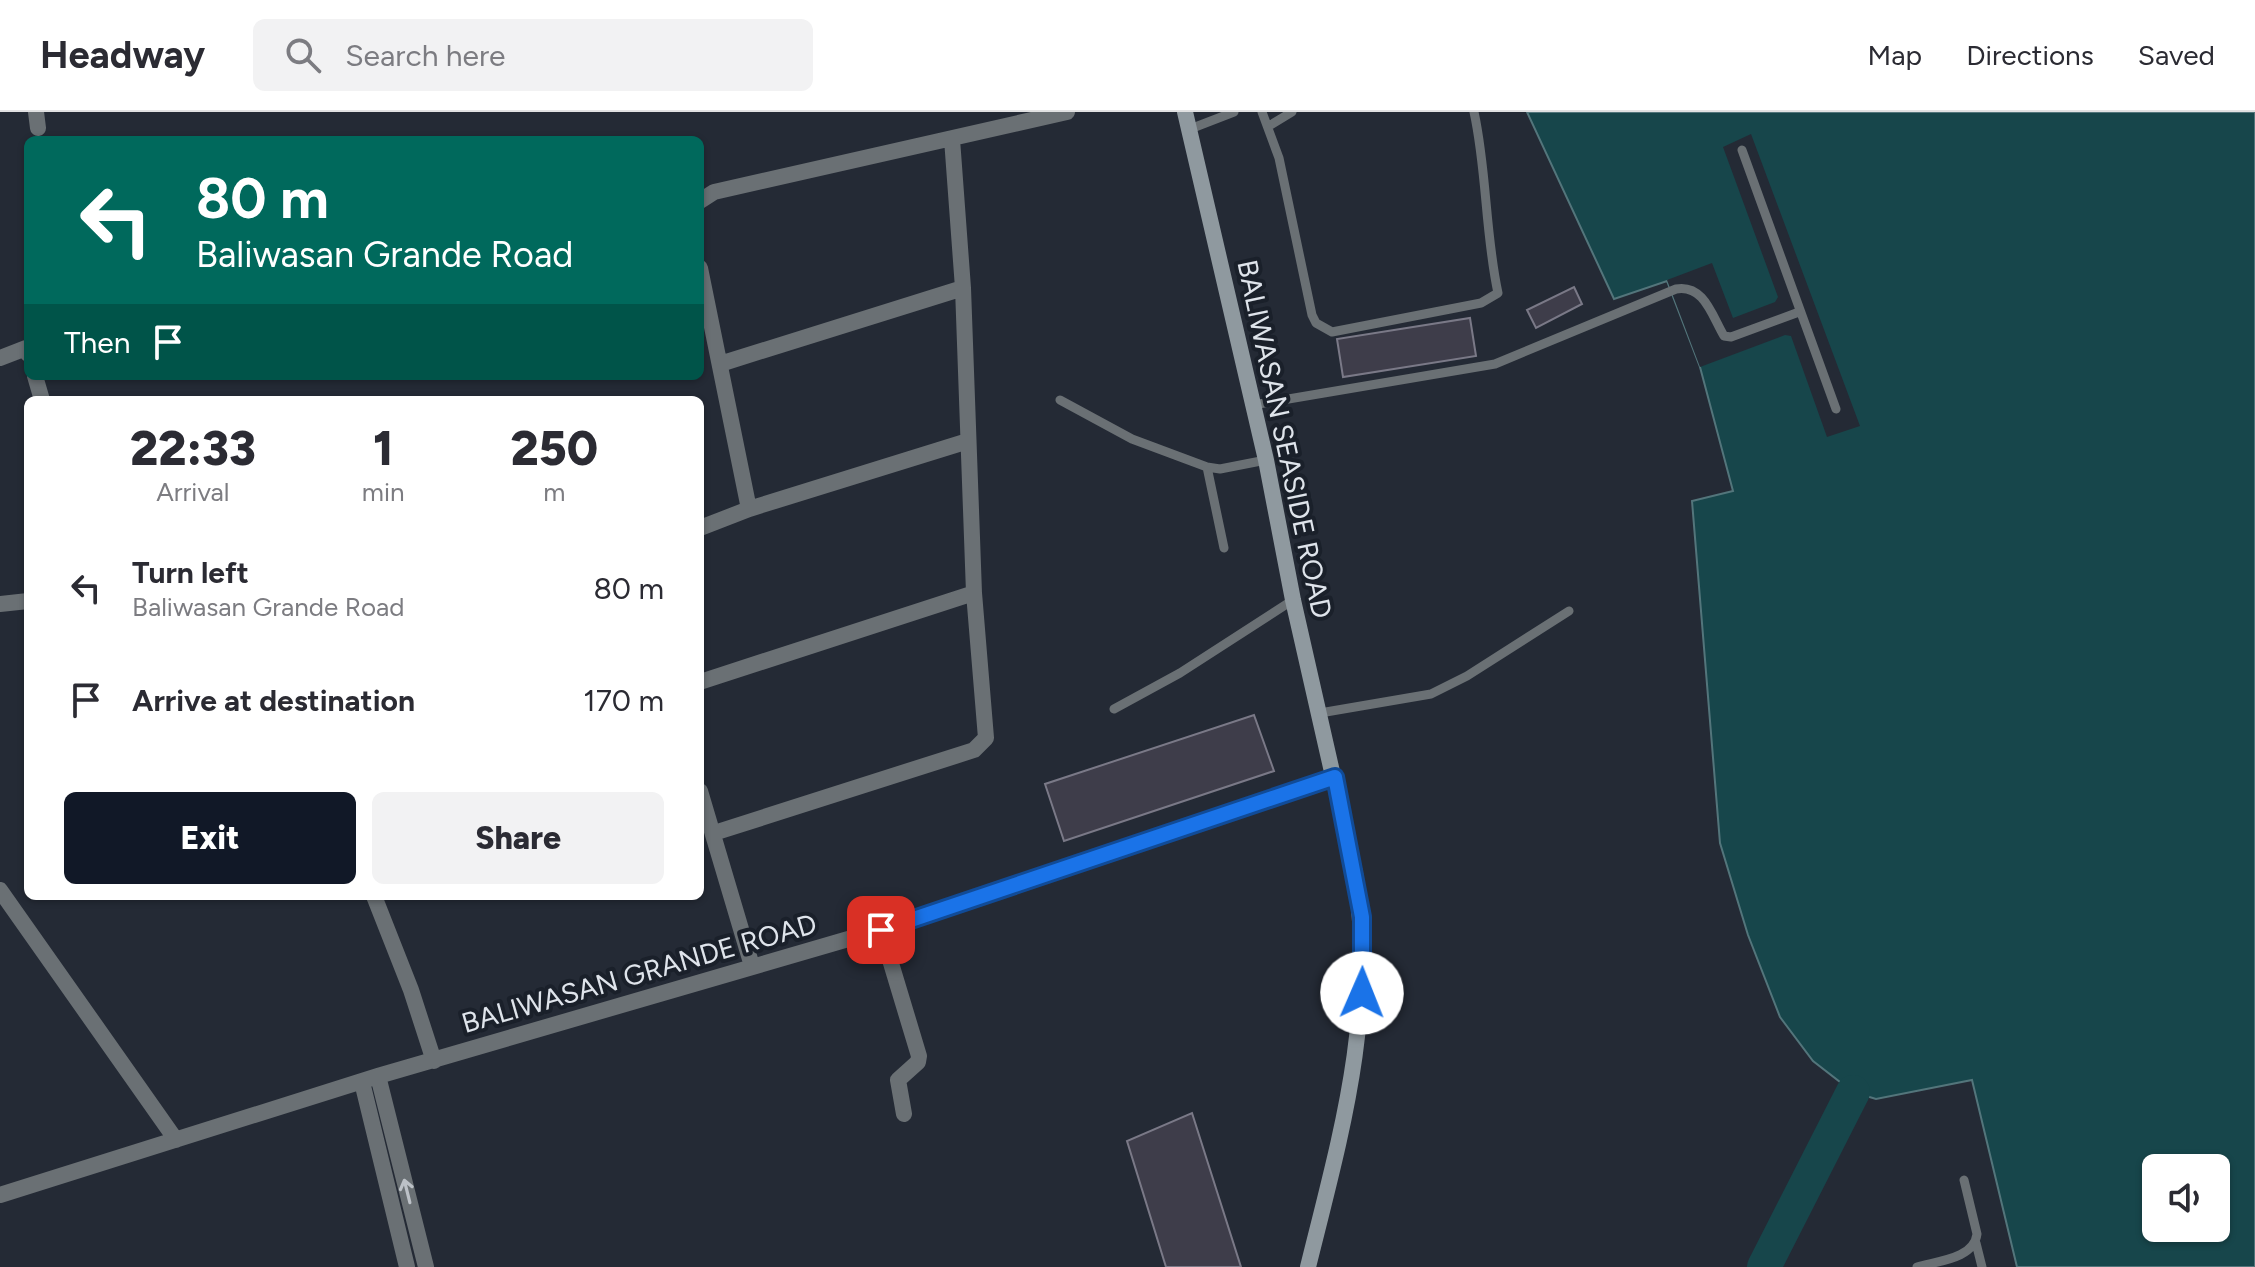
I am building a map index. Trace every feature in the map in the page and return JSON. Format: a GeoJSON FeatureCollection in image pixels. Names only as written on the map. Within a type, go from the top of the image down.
{"type":"FeatureCollection","features":[{"type":"Feature","properties":{"kind":"main road","name":"BALIWASAN SEASIDE ROAD"},"geometry":{"type":"LineString","coordinates":[[1185,112],[1266,460],[1362,917],[1361,1016],[1350,1097],[1308,1267]]}},
{"type":"Feature","properties":{"kind":"street"},"geometry":{"type":"LineString","coordinates":[[704,198],[714,192],[1067,112]]}},
{"type":"Feature","properties":{"kind":"street"},"geometry":{"type":"LineString","coordinates":[[714,833],[974,750],[981,745],[986,731],[974,593],[963,288],[952,139]]}},
{"type":"Feature","properties":{"kind":"street"},"geometry":{"type":"LineString","coordinates":[[704,287],[749,509]]}},
{"type":"Feature","properties":{"kind":"street"},"geometry":{"type":"LineString","coordinates":[[720,364],[963,288]]}},
{"type":"Feature","properties":{"kind":"street"},"geometry":{"type":"LineString","coordinates":[[0,358],[24,351]]}},
{"type":"Feature","properties":{"kind":"street"},"geometry":{"type":"LineString","coordinates":[[704,526],[749,509],[968,441]]}},
{"type":"Feature","properties":{"kind":"street"},"geometry":{"type":"LineString","coordinates":[[704,681],[974,593]]}},
{"type":"Feature","properties":{"kind":"street"},"geometry":{"type":"LineString","coordinates":[[0,604],[24,601]]}},
{"type":"Feature","properties":{"kind":"street","name":"BALIWASAN GRANDE ROAD"},"geometry":{"type":"LineString","coordinates":[[0,1195],[370,1079],[881,930],[1335,777]]}},
{"type":"Feature","properties":{"kind":"street"},"geometry":{"type":"LineString","coordinates":[[704,803],[752,966]]}},
{"type":"Feature","properties":{"kind":"street"},"geometry":{"type":"LineString","coordinates":[[0,890],[176,1140]]}},
{"type":"Feature","properties":{"kind":"street"},"geometry":{"type":"LineString","coordinates":[[376,900],[411,990],[434,1061]]}},
{"type":"Feature","properties":{"kind":"street"},"geometry":{"type":"LineString","coordinates":[[881,930],[919,1056],[918,1062],[898,1080],[904,1114]]}},
{"type":"Feature","properties":{"kind":"street"},"geometry":{"type":"LineString","coordinates":[[370,1079],[407,1267]]}},
{"type":"Feature","properties":{"kind":"street"},"geometry":{"type":"LineString","coordinates":[[370,1079],[426,1267]]}},
{"type":"Feature","properties":{"kind":"lane"},"geometry":{"type":"LineString","coordinates":[[1190,129],[1234,112]]}},
{"type":"Feature","properties":{"kind":"lane"},"geometry":{"type":"LineString","coordinates":[[1262,112],[1279,158],[1312,315],[1316,323],[1325,329],[1346,331],[1481,303],[1498,293],[1490,258],[1474,112]]}},
{"type":"Feature","properties":{"kind":"lane"},"geometry":{"type":"LineString","coordinates":[[1269,126],[1292,112]]}},
{"type":"Feature","properties":{"kind":"lane"},"geometry":{"type":"LineString","coordinates":[[1742,150],[1836,409]]}},
{"type":"Feature","properties":{"kind":"lane"},"geometry":{"type":"LineString","coordinates":[[1253,405],[1495,364],[1676,289],[1694,289],[1701,295],[1724,336],[1731,337],[1799,312]]}},
{"type":"Feature","properties":{"kind":"lane"},"geometry":{"type":"LineString","coordinates":[[1060,400],[1132,439],[1207,467],[1220,469],[1266,460]]}},
{"type":"Feature","properties":{"kind":"lane"},"geometry":{"type":"LineString","coordinates":[[1207,467],[1224,548]]}},
{"type":"Feature","properties":{"kind":"lane"},"geometry":{"type":"LineString","coordinates":[[1114,709],[1180,673],[1293,600]]}},
{"type":"Feature","properties":{"kind":"lane"},"geometry":{"type":"LineString","coordinates":[[1320,713],[1431,694],[1467,676],[1569,611]]}},
{"type":"Feature","properties":{"kind":"lane"},"geometry":{"type":"LineString","coordinates":[[1964,1180],[1982,1267]]}},
{"type":"Feature","properties":{"kind":"lane"},"geometry":{"type":"LineString","coordinates":[[1917,1267],[1964,1253],[1976,1243]]}},
{"type":"Feature","properties":{"kind":"shaded area"},"geometry":{"type":"Polygon","coordinates":[[[1527,112],[2255,112],[2255,1267],[2017,1267],[1972,1080],[1876,1099],[1853,1092],[1813,1061],[1780,1017],[1748,935],[1720,843],[1692,501],[1733,491],[1700,367],[1667,281],[1614,299],[1527,112]]]}},
{"type":"Feature","properties":{"kind":"pier"},"geometry":{"type":"Polygon","coordinates":[[[1751,134],[1860,426],[1827,437],[1791,336],[1785,335],[1700,367],[1667,280],[1712,263],[1733,318],[1775,302],[1778,297],[1723,147],[1751,134]]]}},
{"type":"Feature","properties":{"kind":"building"},"geometry":{"type":"Polygon","coordinates":[[[1574,287],[1582,304],[1536,328],[1527,310],[1574,287]]]}},
{"type":"Feature","properties":{"kind":"building"},"geometry":{"type":"Polygon","coordinates":[[[1470,318],[1476,356],[1343,377],[1337,339],[1470,318]]]}},
{"type":"Feature","properties":{"kind":"building"},"geometry":{"type":"Polygon","coordinates":[[[1254,715],[1274,771],[1064,841],[1045,784],[1254,715]]]}},
{"type":"Feature","properties":{"kind":"building"},"geometry":{"type":"Polygon","coordinates":[[[1192,1113],[1241,1267],[1166,1267],[1127,1141],[1192,1113]]]}},
{"type":"Feature","properties":{"kind":"waterway"},"geometry":{"type":"LineString","coordinates":[[1764,1267],[1853,1092]]}},
{"type":"Feature","properties":{"kind":"route"},"geometry":{"type":"LineString","coordinates":[[881,930],[1335,777],[1362,917],[1362,993]]}}]}
